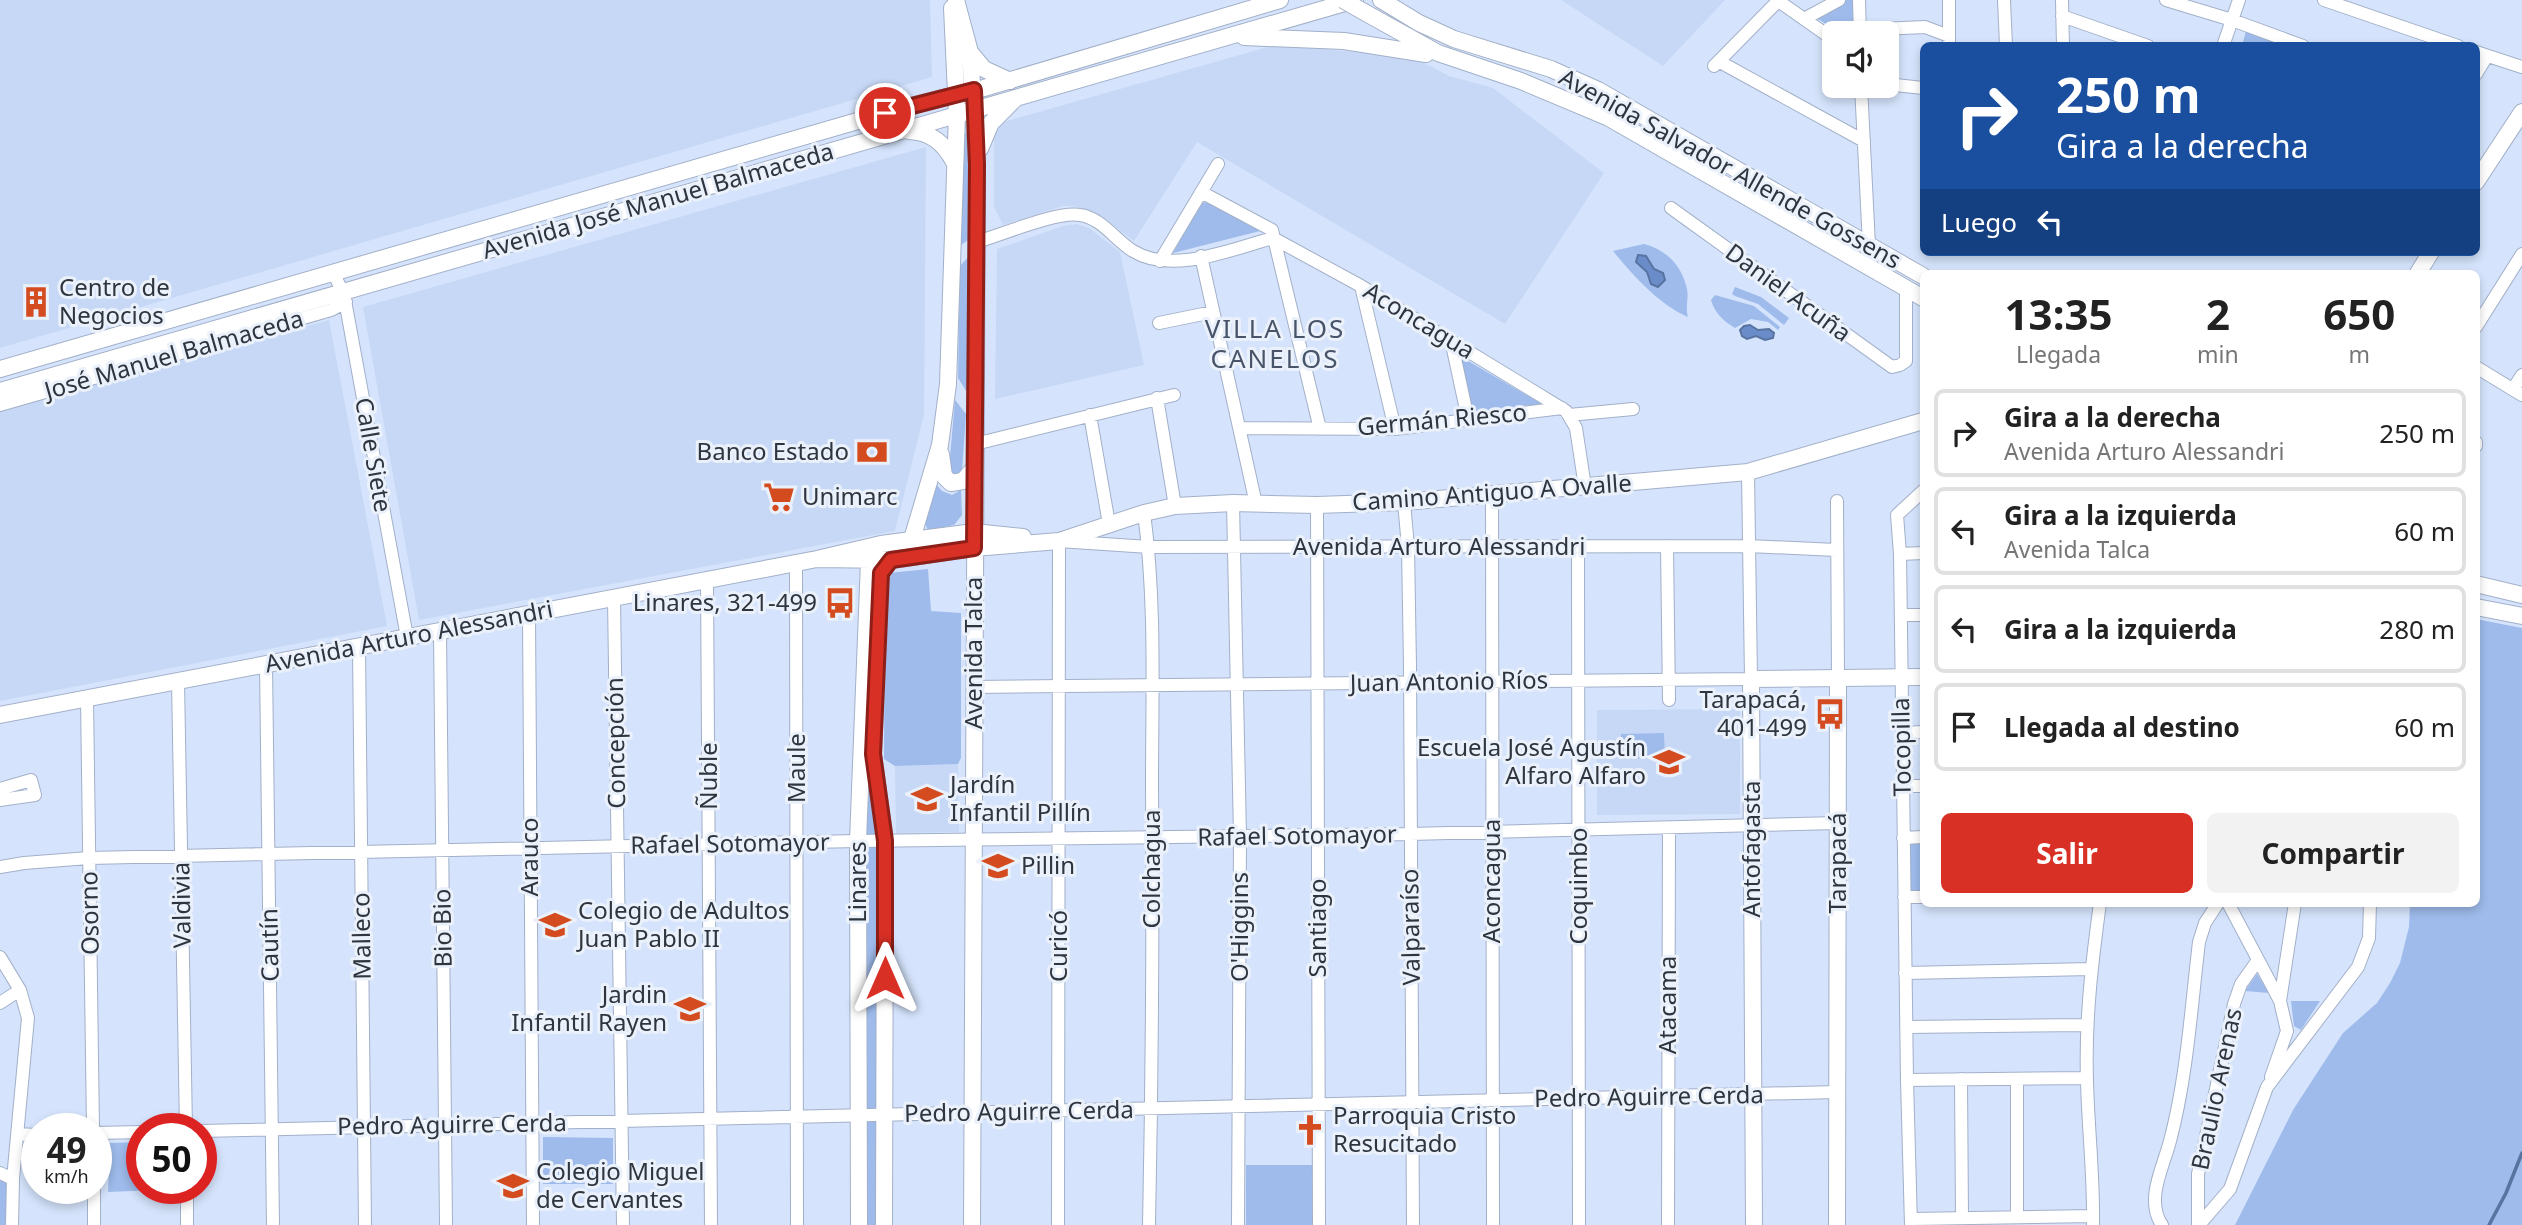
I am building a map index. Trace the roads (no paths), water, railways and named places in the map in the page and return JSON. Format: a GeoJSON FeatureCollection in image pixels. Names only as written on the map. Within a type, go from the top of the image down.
{"type":"FeatureCollection","features":[{"type":"Feature","properties":{"kind":"main road","name":"Avenida Talca"},"geometry":{"type":"LineString","coordinates":[[954,0],[970,52],[977,165],[972,1225]]}},
{"type":"Feature","properties":{"kind":"main road","name":"Avenida Talca"},"geometry":{"type":"LineString","coordinates":[[912,539],[940,445],[948,384],[957,114],[954,0]]}},
{"type":"Feature","properties":{"kind":"main road","name":"Avenida José Manuel Balmaceda"},"geometry":{"type":"LineString","coordinates":[[0,369],[1280,0]]}},
{"type":"Feature","properties":{"kind":"main road","name":"Avenida Salvador Allende Gossens"},"geometry":{"type":"LineString","coordinates":[[1343,0],[1421,45],[1462,62],[1521,81],[1609,118],[1920,296]]}},
{"type":"Feature","properties":{"kind":"main road","name":"Avenida José Manuel Balmaceda"},"geometry":{"type":"LineString","coordinates":[[0,391],[344,297],[957,114],[1355,0]]}},
{"type":"Feature","properties":{"kind":"main road","name":"Avenida Salvador Allende Gossens"},"geometry":{"type":"LineString","coordinates":[[1381,0],[1454,39],[1541,65],[1598,90],[1920,274]]}},
{"type":"Feature","properties":{"kind":"main road"},"geometry":{"type":"LineString","coordinates":[[1231,37],[1344,41],[1398,48],[1462,62]]}},
{"type":"Feature","properties":{"kind":"main road"},"geometry":{"type":"LineString","coordinates":[[970,52],[984,69],[1010,80]]}},
{"type":"Feature","properties":{"kind":"main road"},"geometry":{"type":"LineString","coordinates":[[932,100],[948,81],[956,66]]}},
{"type":"Feature","properties":{"kind":"main road"},"geometry":{"type":"LineString","coordinates":[[977,165],[980,147],[991,122],[1004,107],[1020,96]]}},
{"type":"Feature","properties":{"kind":"main road"},"geometry":{"type":"LineString","coordinates":[[2480,176],[2522,112]]}},
{"type":"Feature","properties":{"kind":"main road"},"geometry":{"type":"LineString","coordinates":[[900,131],[918,131],[933,137],[946,148],[954,162]]}},
{"type":"Feature","properties":{"kind":"main road"},"geometry":{"type":"LineString","coordinates":[[952,263],[965,249],[977,242]]}},
{"type":"Feature","properties":{"kind":"main road","name":"Camino Antiguo A Ovalle"},"geometry":{"type":"LineString","coordinates":[[1051,541],[1175,506],[1404,502],[1748,472],[1920,422]]}},
{"type":"Feature","properties":{"kind":"main road"},"geometry":{"type":"LineString","coordinates":[[940,445],[943,472],[948,482],[960,483],[975,467]]}},
{"type":"Feature","properties":{"kind":"main road","name":"Avenida Arturo Alessandri"},"geometry":{"type":"LineString","coordinates":[[0,715],[817,559],[881,544],[912,539],[1051,541]]}},
{"type":"Feature","properties":{"kind":"main road","name":"Avenida Arturo Alessandri"},"geometry":{"type":"LineString","coordinates":[[817,559],[891,560],[974,540]]}},
{"type":"Feature","properties":{"kind":"main road"},"geometry":{"type":"LineString","coordinates":[[869,561],[881,544]]}},
{"type":"Feature","properties":{"kind":"main road","name":"Linares"},"geometry":{"type":"LineString","coordinates":[[884,1225],[885,841],[873,754],[880,580],[881,573],[891,560]]}},
{"type":"Feature","properties":{"kind":"main road","name":"Linares"},"geometry":{"type":"LineString","coordinates":[[859,1225],[858,841],[869,561]]}},
{"type":"Feature","properties":{"kind":"main road"},"geometry":{"type":"LineString","coordinates":[[2480,585],[2522,595]]}},
{"type":"Feature","properties":{"kind":"main road"},"geometry":{"type":"LineString","coordinates":[[2480,608],[2522,616]]}},
{"type":"Feature","properties":{"kind":"main road","name":"Juan Antonio Ríos"},"geometry":{"type":"LineString","coordinates":[[1751,679],[1920,677]]}},
{"type":"Feature","properties":{"kind":"main road","name":"Tarapacá"},"geometry":{"type":"LineString","coordinates":[[1837,1225],[1838,678]]}},
{"type":"Feature","properties":{"kind":"main road","name":"Antofagasta"},"geometry":{"type":"LineString","coordinates":[[1751,679],[1754,1225]]}},
{"type":"Feature","properties":{"kind":"street"},"geometry":{"type":"LineString","coordinates":[[1822,32],[1777,0],[1717,64],[1864,141]]}},
{"type":"Feature","properties":{"kind":"street"},"geometry":{"type":"LineString","coordinates":[[1804,19],[1839,0]]}},
{"type":"Feature","properties":{"kind":"street"},"geometry":{"type":"LineString","coordinates":[[1859,0],[1860,21]]}},
{"type":"Feature","properties":{"kind":"street"},"geometry":{"type":"LineString","coordinates":[[1949,0],[1949,41]]}},
{"type":"Feature","properties":{"kind":"street"},"geometry":{"type":"LineString","coordinates":[[2004,0],[2006,42]]}},
{"type":"Feature","properties":{"kind":"street"},"geometry":{"type":"LineString","coordinates":[[2062,0],[2063,42]]}},
{"type":"Feature","properties":{"kind":"street"},"geometry":{"type":"LineString","coordinates":[[2166,0],[2292,42]]}},
{"type":"Feature","properties":{"kind":"street"},"geometry":{"type":"LineString","coordinates":[[2224,42],[2239,0]]}},
{"type":"Feature","properties":{"kind":"street"},"geometry":{"type":"LineString","coordinates":[[2325,0],[2446,42]]}},
{"type":"Feature","properties":{"kind":"street"},"geometry":{"type":"LineString","coordinates":[[2062,16],[2137,42]]}},
{"type":"Feature","properties":{"kind":"street"},"geometry":{"type":"LineString","coordinates":[[1899,29],[1925,27],[1949,41]]}},
{"type":"Feature","properties":{"kind":"street"},"geometry":{"type":"LineString","coordinates":[[2482,54],[2522,67]]}},
{"type":"Feature","properties":{"kind":"street"},"geometry":{"type":"LineString","coordinates":[[1899,85],[1920,88]]}},
{"type":"Feature","properties":{"kind":"street"},"geometry":{"type":"LineString","coordinates":[[1862,98],[1869,245]]}},
{"type":"Feature","properties":{"kind":"street"},"geometry":{"type":"LineString","coordinates":[[1160,261],[1218,164]]}},
{"type":"Feature","properties":{"kind":"street","name":"Aconcagua"},"geometry":{"type":"LineString","coordinates":[[1201,192],[1272,230],[1273,238],[1361,286],[1565,412]]}},
{"type":"Feature","properties":{"kind":"street","name":"Daniel Acuña"},"geometry":{"type":"LineString","coordinates":[[1671,208],[1886,365],[1897,366],[1906,361],[1906,288]]}},
{"type":"Feature","properties":{"kind":"street"},"geometry":{"type":"LineString","coordinates":[[977,242],[1065,215],[1079,215],[1097,221],[1132,250],[1160,261],[1181,261],[1273,238],[1320,429]]}},
{"type":"Feature","properties":{"kind":"street"},"geometry":{"type":"LineString","coordinates":[[2480,321],[2522,254]]}},
{"type":"Feature","properties":{"kind":"street"},"geometry":{"type":"LineString","coordinates":[[1201,256],[1256,503]]}},
{"type":"Feature","properties":{"kind":"street","name":"Calle Siete"},"geometry":{"type":"LineString","coordinates":[[334,274],[344,297],[407,637]]}},
{"type":"Feature","properties":{"kind":"street"},"geometry":{"type":"LineString","coordinates":[[1361,286],[1395,429]]}},
{"type":"Feature","properties":{"kind":"street","name":"José Manuel Balmaceda"},"geometry":{"type":"LineString","coordinates":[[0,405],[331,310],[344,297]]}},
{"type":"Feature","properties":{"kind":"street"},"geometry":{"type":"LineString","coordinates":[[1159,323],[1213,312]]}},
{"type":"Feature","properties":{"kind":"street"},"geometry":{"type":"LineString","coordinates":[[1451,341],[1468,419]]}},
{"type":"Feature","properties":{"kind":"street"},"geometry":{"type":"LineString","coordinates":[[2480,369],[2517,392],[2522,375]]}},
{"type":"Feature","properties":{"kind":"street"},"geometry":{"type":"LineString","coordinates":[[975,444],[1174,395]]}},
{"type":"Feature","properties":{"kind":"street"},"geometry":{"type":"LineString","coordinates":[[1157,398],[1175,506]]}},
{"type":"Feature","properties":{"kind":"street","name":"Germán Riesco"},"geometry":{"type":"LineString","coordinates":[[1239,428],[1395,429],[1468,419],[1633,409]]}},
{"type":"Feature","properties":{"kind":"street"},"geometry":{"type":"LineString","coordinates":[[1565,412],[1576,428],[1585,487]]}},
{"type":"Feature","properties":{"kind":"street"},"geometry":{"type":"LineString","coordinates":[[1090,415],[1109,524]]}},
{"type":"Feature","properties":{"kind":"street","name":"Antofagasta"},"geometry":{"type":"LineString","coordinates":[[1748,472],[1751,679]]}},
{"type":"Feature","properties":{"kind":"street","name":"Tocopilla"},"geometry":{"type":"LineString","coordinates":[[1911,1222],[1900,554],[1897,514],[1920,494]]}},
{"type":"Feature","properties":{"kind":"street","name":"Aconcagua"},"geometry":{"type":"LineString","coordinates":[[1492,495],[1493,1225]]}},
{"type":"Feature","properties":{"kind":"street","name":"Tarapacá"},"geometry":{"type":"LineString","coordinates":[[1837,501],[1838,678]]}},
{"type":"Feature","properties":{"kind":"street","name":"Valparaíso"},"geometry":{"type":"LineString","coordinates":[[1404,502],[1408,547],[1410,682],[1413,1225]]}},
{"type":"Feature","properties":{"kind":"street","name":"O'Higgins"},"geometry":{"type":"LineString","coordinates":[[1233,503],[1240,836],[1238,1225]]}},
{"type":"Feature","properties":{"kind":"street","name":"Santiago"},"geometry":{"type":"LineString","coordinates":[[1317,505],[1319,1225]]}},
{"type":"Feature","properties":{"kind":"street","name":"Colchagua"},"geometry":{"type":"LineString","coordinates":[[1144,513],[1149,547],[1152,685],[1149,1225]]}},
{"type":"Feature","properties":{"kind":"street","name":"Avenida Arturo Alessandri"},"geometry":{"type":"LineString","coordinates":[[1051,541],[1149,547],[1749,546],[1836,551]]}},
{"type":"Feature","properties":{"kind":"street","name":"Curicó"},"geometry":{"type":"LineString","coordinates":[[1051,541],[1059,686],[1058,1225]]}},
{"type":"Feature","properties":{"kind":"street","name":"Coquimbo"},"geometry":{"type":"LineString","coordinates":[[1578,546],[1579,1225]]}},
{"type":"Feature","properties":{"kind":"street"},"geometry":{"type":"LineString","coordinates":[[1667,546],[1670,700]]}},
{"type":"Feature","properties":{"kind":"street"},"geometry":{"type":"LineString","coordinates":[[1900,554],[1920,553]]}},
{"type":"Feature","properties":{"kind":"street","name":"Maule"},"geometry":{"type":"LineString","coordinates":[[796,563],[797,1225]]}},
{"type":"Feature","properties":{"kind":"street","name":"Ñuble"},"geometry":{"type":"LineString","coordinates":[[707,580],[711,1225]]}},
{"type":"Feature","properties":{"kind":"street","name":"Concepción"},"geometry":{"type":"LineString","coordinates":[[614,598],[623,1225]]}},
{"type":"Feature","properties":{"kind":"street","name":"Arauco"},"geometry":{"type":"LineString","coordinates":[[529,614],[533,1225]]}},
{"type":"Feature","properties":{"kind":"street"},"geometry":{"type":"LineString","coordinates":[[1901,615],[1920,615]]}},
{"type":"Feature","properties":{"kind":"street","name":"Bio Bio"},"geometry":{"type":"LineString","coordinates":[[440,631],[446,1225]]}},
{"type":"Feature","properties":{"kind":"street","name":"Malleco"},"geometry":{"type":"LineString","coordinates":[[359,646],[365,1225]]}},
{"type":"Feature","properties":{"kind":"street","name":"Cautín"},"geometry":{"type":"LineString","coordinates":[[266,664],[273,1225]]}},
{"type":"Feature","properties":{"kind":"street","name":"Juan Antonio Ríos"},"geometry":{"type":"LineString","coordinates":[[974,687],[1751,679]]}},
{"type":"Feature","properties":{"kind":"street","name":"Valdivia"},"geometry":{"type":"LineString","coordinates":[[178,681],[186,1113]]}},
{"type":"Feature","properties":{"kind":"street","name":"Osorno"},"geometry":{"type":"LineString","coordinates":[[87,698],[93,1113]]}},
{"type":"Feature","properties":{"kind":"street"},"geometry":{"type":"LineString","coordinates":[[1902,733],[1920,732]]}},
{"type":"Feature","properties":{"kind":"street"},"geometry":{"type":"LineString","coordinates":[[0,789],[31,780],[35,795],[0,800]]}},
{"type":"Feature","properties":{"kind":"street"},"geometry":{"type":"LineString","coordinates":[[1903,786],[1920,786]]}},
{"type":"Feature","properties":{"kind":"street","name":"Rafael Sotomayor"},"geometry":{"type":"LineString","coordinates":[[0,867],[89,858],[858,841],[1410,834],[1838,823]]}},
{"type":"Feature","properties":{"kind":"street","name":"Atacama"},"geometry":{"type":"LineString","coordinates":[[1668,1225],[1669,828]]}},
{"type":"Feature","properties":{"kind":"street"},"geometry":{"type":"LineString","coordinates":[[1903,838],[1920,837]]}},
{"type":"Feature","properties":{"kind":"street"},"geometry":{"type":"LineString","coordinates":[[1904,897],[1920,897]]}},
{"type":"Feature","properties":{"kind":"street"},"geometry":{"type":"LineString","coordinates":[[1911,1222],[2017,1217],[2093,1221],[2087,1025],[2099,907]]}},
{"type":"Feature","properties":{"kind":"street"},"geometry":{"type":"LineString","coordinates":[[2161,1224],[2155,1203],[2156,1188],[2170,1139],[2182,1079],[2199,942],[2216,907]]}},
{"type":"Feature","properties":{"kind":"street"},"geometry":{"type":"LineString","coordinates":[[2198,1225],[2230,1189],[2287,1031],[2280,1001],[2230,907]]}},
{"type":"Feature","properties":{"kind":"street","name":"Braulio Arenas"},"geometry":{"type":"LineString","coordinates":[[2280,1001],[2294,907]]}},
{"type":"Feature","properties":{"kind":"street"},"geometry":{"type":"LineString","coordinates":[[2267,1087],[2358,967],[2369,938],[2370,907]]}},
{"type":"Feature","properties":{"kind":"street"},"geometry":{"type":"LineString","coordinates":[[0,957],[20,990],[28,1027],[13,1179],[12,1225]]}},
{"type":"Feature","properties":{"kind":"street","name":"Braulio Arenas"},"geometry":{"type":"LineString","coordinates":[[2198,1225],[2198,1174],[2234,1004],[2241,984],[2258,960]]}},
{"type":"Feature","properties":{"kind":"street"},"geometry":{"type":"LineString","coordinates":[[1905,973],[2091,969]]}},
{"type":"Feature","properties":{"kind":"street"},"geometry":{"type":"LineString","coordinates":[[0,1003],[20,990]]}},
{"type":"Feature","properties":{"kind":"street"},"geometry":{"type":"LineString","coordinates":[[1906,1027],[2087,1025]]}},
{"type":"Feature","properties":{"kind":"street"},"geometry":{"type":"LineString","coordinates":[[2287,1031],[2304,1041]]}},
{"type":"Feature","properties":{"kind":"street"},"geometry":{"type":"LineString","coordinates":[[1961,1079],[1962,1218]]}},
{"type":"Feature","properties":{"kind":"street"},"geometry":{"type":"LineString","coordinates":[[2017,1079],[2017,1217]]}},
{"type":"Feature","properties":{"kind":"street"},"geometry":{"type":"LineString","coordinates":[[1907,1080],[2087,1079]]}},
{"type":"Feature","properties":{"kind":"street","name":"Pedro Aguirre Cerda"},"geometry":{"type":"LineString","coordinates":[[217,1131],[1837,1092]]}},
{"type":"Feature","properties":{"kind":"street"},"geometry":{"type":"LineString","coordinates":[[0,1172],[13,1179]]}},
{"type":"Feature","properties":{"kind":"street"},"geometry":{"type":"LineString","coordinates":[[94,1204],[94,1225]]}},
{"type":"Feature","properties":{"kind":"street"},"geometry":{"type":"LineString","coordinates":[[187,1204],[187,1225]]}},
{"type":"Feature","properties":{"kind":"waterway"},"geometry":{"type":"LineString","coordinates":[[2489,1225],[2506,1193],[2522,1153]]}},
{"type":"Feature","properties":{"kind":"place","name":"Centro de Negocios"},"geometry":{"type":"Point","coordinates":[36,302]}},
{"type":"Feature","properties":{"kind":"place","name":"Banco Estado"},"geometry":{"type":"Point","coordinates":[872,452]}},
{"type":"Feature","properties":{"kind":"place","name":"Unimarc"},"geometry":{"type":"Point","coordinates":[779,497]}},
{"type":"Feature","properties":{"kind":"place","name":"Linares, 321-499"},"geometry":{"type":"Point","coordinates":[840,603]}},
{"type":"Feature","properties":{"kind":"place","name":"Tarapacá, 401-499"},"geometry":{"type":"Point","coordinates":[1830,714]}},
{"type":"Feature","properties":{"kind":"place","name":"Escuela José Agustín Alfaro Alfaro"},"geometry":{"type":"Point","coordinates":[1669,762]}},
{"type":"Feature","properties":{"kind":"place","name":"Jardín Infantil Pillín"},"geometry":{"type":"Point","coordinates":[927,799]}},
{"type":"Feature","properties":{"kind":"place","name":"Pillin"},"geometry":{"type":"Point","coordinates":[998,866]}},
{"type":"Feature","properties":{"kind":"place","name":"Colegio de Adultos Juan Pablo II"},"geometry":{"type":"Point","coordinates":[555,925]}},
{"type":"Feature","properties":{"kind":"place","name":"Jardin Infantil Rayen"},"geometry":{"type":"Point","coordinates":[690,1009]}},
{"type":"Feature","properties":{"kind":"place","name":"Parroquia Cristo Resucitado"},"geometry":{"type":"Point","coordinates":[1310,1130]}},
{"type":"Feature","properties":{"kind":"place","name":"Colegio Miguel de Cervantes"},"geometry":{"type":"Point","coordinates":[513,1186]}},
{"type":"Feature","properties":{"kind":"district","name":"VILLA LOS CANELOS"},"geometry":{"type":"Point","coordinates":[1275,344]}}]}
